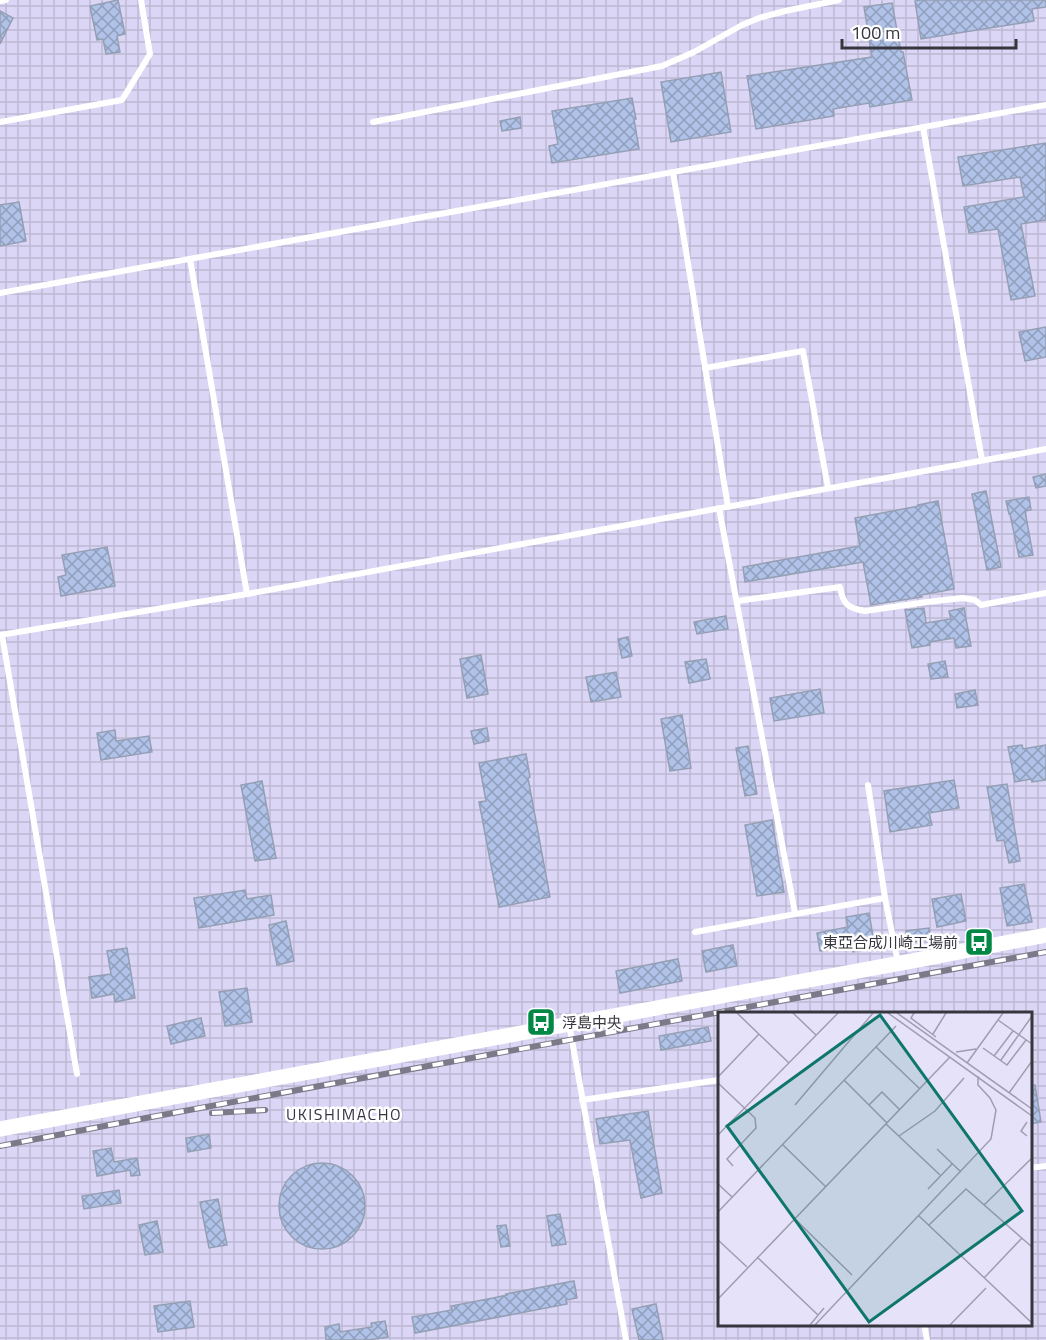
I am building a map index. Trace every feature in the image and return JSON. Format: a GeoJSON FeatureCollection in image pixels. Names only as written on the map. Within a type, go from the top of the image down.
{"type":"FeatureCollection","features":[{"type":"Feature","properties":{"kind":"street"},"geometry":{"type":"LineString","coordinates":[[0,1129],[1046,935]]}},
{"type":"Feature","properties":{"kind":"lane"},"geometry":{"type":"LineString","coordinates":[[0,1],[6,0]]}},
{"type":"Feature","properties":{"kind":"lane"},"geometry":{"type":"LineString","coordinates":[[0,122],[122,100],[150,54],[141,0]]}},
{"type":"Feature","properties":{"kind":"lane"},"geometry":{"type":"LineString","coordinates":[[373,122],[662,66],[759,18],[839,0]]}},
{"type":"Feature","properties":{"kind":"lane"},"geometry":{"type":"LineString","coordinates":[[0,293],[1046,105]]}},
{"type":"Feature","properties":{"kind":"lane"},"geometry":{"type":"LineString","coordinates":[[923,127],[982,460]]}},
{"type":"Feature","properties":{"kind":"lane"},"geometry":{"type":"LineString","coordinates":[[673,172],[728,507]]}},
{"type":"Feature","properties":{"kind":"lane"},"geometry":{"type":"LineString","coordinates":[[190,259],[247,594]]}},
{"type":"Feature","properties":{"kind":"lane"},"geometry":{"type":"LineString","coordinates":[[705,368],[803,351],[828,488]]}},
{"type":"Feature","properties":{"kind":"lane"},"geometry":{"type":"LineString","coordinates":[[77,1074],[1,635],[247,594],[1046,448]]}},
{"type":"Feature","properties":{"kind":"lane"},"geometry":{"type":"LineString","coordinates":[[719,508],[795,913]]}},
{"type":"Feature","properties":{"kind":"lane"},"geometry":{"type":"LineString","coordinates":[[736,601],[840,587],[842,598],[848,606],[865,611],[963,598],[975,600],[981,605],[1046,593]]}},
{"type":"Feature","properties":{"kind":"lane"},"geometry":{"type":"LineString","coordinates":[[868,785],[885,898],[898,963]]}},
{"type":"Feature","properties":{"kind":"lane"},"geometry":{"type":"LineString","coordinates":[[695,932],[885,898]]}},
{"type":"Feature","properties":{"kind":"lane"},"geometry":{"type":"LineString","coordinates":[[569,1024],[626,1340]]}},
{"type":"Feature","properties":{"kind":"lane"},"geometry":{"type":"LineString","coordinates":[[582,1100],[718,1080]]}},
{"type":"Feature","properties":{"kind":"lane"},"geometry":{"type":"LineString","coordinates":[[1031,1168],[1046,1166]]}},
{"type":"Feature","properties":{"kind":"lane"},"geometry":{"type":"LineString","coordinates":[[924,1325],[927,1340]]}},
{"type":"Feature","properties":{"kind":"shaded area"},"geometry":{"type":"Polygon","coordinates":[[[0,0],[1046,0],[1046,1340],[0,1340],[0,0]]]}},
{"type":"Feature","properties":{"kind":"building"},"geometry":{"type":"Polygon","coordinates":[[[118,0],[125,34],[117,36],[120,52],[106,54],[103,39],[97,40],[90,6],[118,0]]]}},
{"type":"Feature","properties":{"kind":"building"},"geometry":{"type":"Polygon","coordinates":[[[1046,0],[1046,7],[1032,9],[1034,21],[921,39],[915,1],[1046,0]]]}},
{"type":"Feature","properties":{"kind":"building"},"geometry":{"type":"Polygon","coordinates":[[[892,3],[912,100],[870,107],[869,103],[833,109],[834,116],[756,129],[747,76],[872,57],[864,7],[892,3]]]}},
{"type":"Feature","properties":{"kind":"building"},"geometry":{"type":"Polygon","coordinates":[[[0,11],[13,18],[0,44],[0,11]]]}},
{"type":"Feature","properties":{"kind":"building"},"geometry":{"type":"Polygon","coordinates":[[[721,72],[731,132],[671,142],[661,82],[721,72]]]}},
{"type":"Feature","properties":{"kind":"building"},"geometry":{"type":"Polygon","coordinates":[[[632,98],[639,149],[552,163],[549,146],[558,144],[552,111],[632,98]]]}},
{"type":"Feature","properties":{"kind":"building"},"geometry":{"type":"Polygon","coordinates":[[[520,117],[521,128],[502,131],[500,121],[520,117]]]}},
{"type":"Feature","properties":{"kind":"building"},"geometry":{"type":"Polygon","coordinates":[[[1046,143],[1046,220],[1021,224],[1035,296],[1011,300],[998,229],[969,233],[964,207],[1024,197],[1020,177],[963,186],[958,157],[1046,143]]]}},
{"type":"Feature","properties":{"kind":"building"},"geometry":{"type":"Polygon","coordinates":[[[19,202],[26,241],[0,246],[0,205],[19,202]]]}},
{"type":"Feature","properties":{"kind":"building"},"geometry":{"type":"Polygon","coordinates":[[[1046,327],[1046,357],[1025,361],[1019,332],[1046,327]]]}},
{"type":"Feature","properties":{"kind":"building"},"geometry":{"type":"Polygon","coordinates":[[[1046,474],[1046,486],[1036,488],[1033,477],[1046,474]]]}},
{"type":"Feature","properties":{"kind":"building"},"geometry":{"type":"Polygon","coordinates":[[[986,491],[1001,567],[987,570],[972,494],[986,491]]]}},
{"type":"Feature","properties":{"kind":"building"},"geometry":{"type":"Polygon","coordinates":[[[1029,497],[1031,510],[1025,511],[1033,555],[1019,557],[1006,501],[1029,497]]]}},
{"type":"Feature","properties":{"kind":"building"},"geometry":{"type":"Polygon","coordinates":[[[938,501],[954,589],[871,605],[863,562],[745,582],[743,567],[860,546],[855,518],[938,501]]]}},
{"type":"Feature","properties":{"kind":"building"},"geometry":{"type":"Polygon","coordinates":[[[107,547],[115,586],[61,596],[58,577],[66,575],[62,555],[107,547]]]}},
{"type":"Feature","properties":{"kind":"building"},"geometry":{"type":"Polygon","coordinates":[[[924,608],[926,623],[951,619],[949,611],[964,608],[971,646],[956,648],[954,638],[912,648],[905,610],[924,608]]]}},
{"type":"Feature","properties":{"kind":"building"},"geometry":{"type":"Polygon","coordinates":[[[726,616],[728,629],[697,634],[694,622],[726,616]]]}},
{"type":"Feature","properties":{"kind":"building"},"geometry":{"type":"Polygon","coordinates":[[[628,637],[632,656],[622,658],[618,639],[628,637]]]}},
{"type":"Feature","properties":{"kind":"building"},"geometry":{"type":"Polygon","coordinates":[[[481,655],[488,694],[467,698],[460,659],[481,655]]]}},
{"type":"Feature","properties":{"kind":"building"},"geometry":{"type":"Polygon","coordinates":[[[706,659],[710,679],[689,683],[685,662],[706,659]]]}},
{"type":"Feature","properties":{"kind":"building"},"geometry":{"type":"Polygon","coordinates":[[[945,661],[948,677],[931,679],[928,664],[945,661]]]}},
{"type":"Feature","properties":{"kind":"building"},"geometry":{"type":"Polygon","coordinates":[[[616,672],[621,697],[591,702],[586,677],[616,672]]]}},
{"type":"Feature","properties":{"kind":"building"},"geometry":{"type":"Polygon","coordinates":[[[820,689],[824,713],[774,721],[770,698],[820,689]]]}},
{"type":"Feature","properties":{"kind":"building"},"geometry":{"type":"Polygon","coordinates":[[[975,690],[978,705],[957,708],[955,694],[975,690]]]}},
{"type":"Feature","properties":{"kind":"building"},"geometry":{"type":"Polygon","coordinates":[[[682,715],[691,768],[670,771],[661,719],[682,715]]]}},
{"type":"Feature","properties":{"kind":"building"},"geometry":{"type":"Polygon","coordinates":[[[487,728],[489,741],[474,744],[471,731],[487,728]]]}},
{"type":"Feature","properties":{"kind":"building"},"geometry":{"type":"Polygon","coordinates":[[[115,730],[116,741],[149,736],[152,752],[101,760],[97,733],[115,730]]]}},
{"type":"Feature","properties":{"kind":"building"},"geometry":{"type":"Polygon","coordinates":[[[1022,745],[1023,749],[1046,745],[1046,780],[1032,782],[1031,779],[1015,782],[1008,747],[1022,745]]]}},
{"type":"Feature","properties":{"kind":"building"},"geometry":{"type":"Polygon","coordinates":[[[748,746],[757,794],[745,796],[736,748],[748,746]]]}},
{"type":"Feature","properties":{"kind":"building"},"geometry":{"type":"Polygon","coordinates":[[[526,754],[530,777],[528,778],[550,897],[499,907],[479,802],[486,801],[479,763],[526,754]]]}},
{"type":"Feature","properties":{"kind":"building"},"geometry":{"type":"Polygon","coordinates":[[[954,780],[959,808],[929,813],[932,825],[890,832],[884,791],[954,780]]]}},
{"type":"Feature","properties":{"kind":"building"},"geometry":{"type":"Polygon","coordinates":[[[262,781],[276,858],[255,861],[241,785],[262,781]]]}},
{"type":"Feature","properties":{"kind":"building"},"geometry":{"type":"Polygon","coordinates":[[[1007,784],[1020,861],[1009,863],[1004,840],[997,841],[987,787],[1007,784]]]}},
{"type":"Feature","properties":{"kind":"building"},"geometry":{"type":"Polygon","coordinates":[[[772,820],[784,892],[757,896],[745,825],[772,820]]]}},
{"type":"Feature","properties":{"kind":"building"},"geometry":{"type":"Polygon","coordinates":[[[1024,884],[1032,922],[1007,926],[1000,888],[1024,884]]]}},
{"type":"Feature","properties":{"kind":"building"},"geometry":{"type":"Polygon","coordinates":[[[245,890],[247,899],[271,895],[274,915],[199,928],[194,898],[245,890]]]}},
{"type":"Feature","properties":{"kind":"building"},"geometry":{"type":"Polygon","coordinates":[[[961,894],[966,921],[937,927],[932,899],[961,894]]]}},
{"type":"Feature","properties":{"kind":"building"},"geometry":{"type":"Polygon","coordinates":[[[869,913],[875,948],[853,952],[852,946],[820,951],[817,933],[848,927],[846,917],[869,913]]]}},
{"type":"Feature","properties":{"kind":"building"},"geometry":{"type":"Polygon","coordinates":[[[286,921],[294,961],[277,965],[269,925],[286,921]]]}},
{"type":"Feature","properties":{"kind":"building"},"geometry":{"type":"Polygon","coordinates":[[[929,928],[931,939],[908,943],[906,931],[929,928]]]}},
{"type":"Feature","properties":{"kind":"building"},"geometry":{"type":"Polygon","coordinates":[[[733,945],[737,966],[706,972],[702,951],[733,945]]]}},
{"type":"Feature","properties":{"kind":"building"},"geometry":{"type":"Polygon","coordinates":[[[127,948],[135,998],[115,1002],[114,994],[92,998],[89,977],[111,974],[107,951],[127,948]]]}},
{"type":"Feature","properties":{"kind":"building"},"geometry":{"type":"Polygon","coordinates":[[[678,959],[682,981],[620,993],[616,971],[678,959]]]}},
{"type":"Feature","properties":{"kind":"building"},"geometry":{"type":"Polygon","coordinates":[[[247,988],[252,1022],[225,1026],[219,992],[247,988]]]}},
{"type":"Feature","properties":{"kind":"building"},"geometry":{"type":"Polygon","coordinates":[[[201,1018],[205,1036],[171,1044],[167,1026],[201,1018]]]}},
{"type":"Feature","properties":{"kind":"building"},"geometry":{"type":"Polygon","coordinates":[[[708,1027],[711,1041],[661,1050],[659,1036],[708,1027]]]}},
{"type":"Feature","properties":{"kind":"building"},"geometry":{"type":"Polygon","coordinates":[[[1035,1085],[1041,1122],[1031,1124],[1031,1086],[1035,1085]]]}},
{"type":"Feature","properties":{"kind":"building"},"geometry":{"type":"Polygon","coordinates":[[[648,1111],[662,1193],[641,1198],[630,1140],[600,1144],[596,1119],[648,1111]]]}},
{"type":"Feature","properties":{"kind":"building"},"geometry":{"type":"Polygon","coordinates":[[[209,1134],[211,1148],[188,1152],[186,1138],[209,1134]]]}},
{"type":"Feature","properties":{"kind":"building"},"geometry":{"type":"Polygon","coordinates":[[[111,1148],[114,1162],[137,1158],[140,1175],[131,1176],[130,1170],[97,1176],[93,1151],[111,1148]]]}},
{"type":"Feature","properties":{"kind":"building"},"geometry":{"type":"Polygon","coordinates":[[[322,1163],[339,1166],[353,1175],[362,1189],[365,1206],[362,1223],[353,1237],[339,1246],[322,1249],[305,1246],[291,1237],[282,1223],[279,1206],[282,1189],[291,1175],[305,1166],[322,1163]]]}},
{"type":"Feature","properties":{"kind":"building"},"geometry":{"type":"Polygon","coordinates":[[[119,1190],[121,1203],[84,1209],[82,1196],[119,1190]]]}},
{"type":"Feature","properties":{"kind":"building"},"geometry":{"type":"Polygon","coordinates":[[[218,1199],[227,1245],[209,1248],[200,1202],[218,1199]]]}},
{"type":"Feature","properties":{"kind":"building"},"geometry":{"type":"Polygon","coordinates":[[[560,1214],[566,1244],[552,1246],[547,1216],[560,1214]]]}},
{"type":"Feature","properties":{"kind":"building"},"geometry":{"type":"Polygon","coordinates":[[[157,1221],[163,1252],[145,1255],[139,1225],[157,1221]]]}},
{"type":"Feature","properties":{"kind":"building"},"geometry":{"type":"Polygon","coordinates":[[[506,1225],[510,1246],[501,1247],[497,1226],[506,1225]]]}},
{"type":"Feature","properties":{"kind":"building"},"geometry":{"type":"Polygon","coordinates":[[[574,1281],[577,1298],[566,1300],[567,1304],[415,1333],[412,1317],[452,1310],[451,1306],[574,1281]]]}},
{"type":"Feature","properties":{"kind":"building"},"geometry":{"type":"Polygon","coordinates":[[[190,1301],[194,1327],[158,1332],[154,1306],[190,1301]]]}},
{"type":"Feature","properties":{"kind":"building"},"geometry":{"type":"Polygon","coordinates":[[[656,1304],[663,1340],[639,1340],[632,1309],[656,1304]]]}},
{"type":"Feature","properties":{"kind":"building"},"geometry":{"type":"Polygon","coordinates":[[[385,1321],[388,1337],[368,1340],[326,1340],[325,1327],[339,1324],[340,1332],[372,1327],[371,1323],[385,1321]]]}},
{"type":"Feature","properties":{"kind":"railway"},"geometry":{"type":"LineString","coordinates":[[721,1012],[1046,952]]}},
{"type":"Feature","properties":{"kind":"railway"},"geometry":{"type":"LineString","coordinates":[[0,1146],[718,1012]]}},
{"type":"Feature","properties":{"kind":"railway"},"geometry":{"type":"LineString","coordinates":[[212,1113],[265,1110]]}},
{"type":"Feature","properties":{"kind":"place","name":"東亞合成川崎工場前"},"geometry":{"type":"Point","coordinates":[979,942]}},
{"type":"Feature","properties":{"kind":"place","name":"浮島中央"},"geometry":{"type":"Point","coordinates":[541,1022]}},
{"type":"Feature","properties":{"kind":"district","name":"UKISHIMACHO"},"geometry":{"type":"Point","coordinates":[344,1114]}}]}
